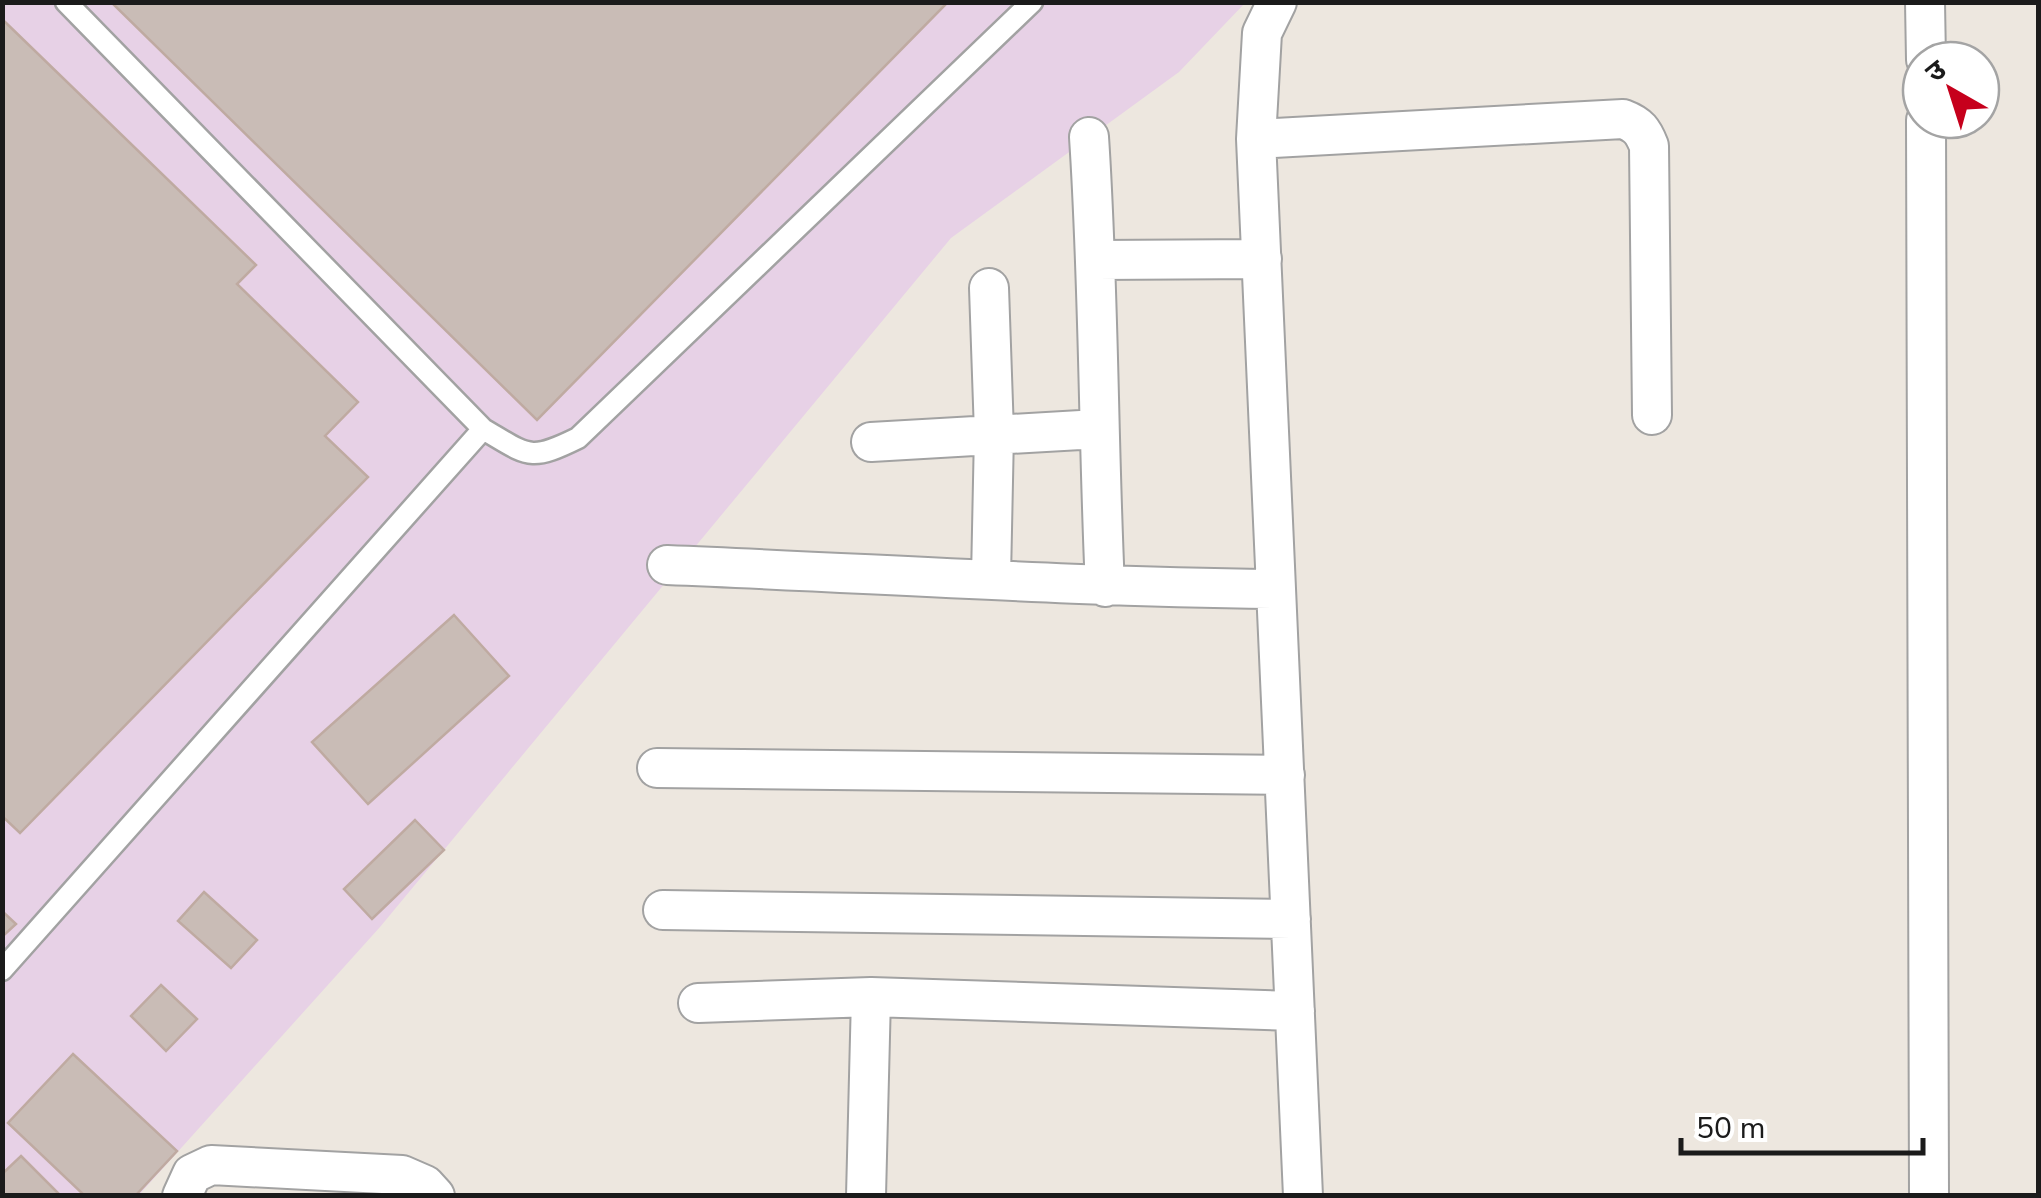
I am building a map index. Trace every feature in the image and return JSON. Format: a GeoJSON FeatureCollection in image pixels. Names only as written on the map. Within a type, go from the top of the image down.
{"type":"FeatureCollection","features":[{"type":"Feature","properties":{"kind":"street"},"geometry":{"type":"LineString","coordinates":[[1277,2],[1262,32],[1256,139],[1303,1196]]}},
{"type":"Feature","properties":{"kind":"street"},"geometry":{"type":"LineString","coordinates":[[1926,2],[1926,40]]}},
{"type":"Feature","properties":{"kind":"street"},"geometry":{"type":"LineString","coordinates":[[1256,139],[1623,119],[1633,123],[1642,130],[1649,146],[1652,415]]}},
{"type":"Feature","properties":{"kind":"street"},"geometry":{"type":"LineString","coordinates":[[1089,137],[1097,260],[1098,429],[1105,587]]}},
{"type":"Feature","properties":{"kind":"street"},"geometry":{"type":"LineString","coordinates":[[1926,140],[1929,1196]]}},
{"type":"Feature","properties":{"kind":"street"},"geometry":{"type":"LineString","coordinates":[[1097,260],[1262,259]]}},
{"type":"Feature","properties":{"kind":"street"},"geometry":{"type":"LineString","coordinates":[[989,288],[994,433],[991,578]]}},
{"type":"Feature","properties":{"kind":"street"},"geometry":{"type":"LineString","coordinates":[[871,442],[1098,429]]}},
{"type":"Feature","properties":{"kind":"street"},"geometry":{"type":"LineString","coordinates":[[668,565],[991,578],[1105,587],[1276,589]]}},
{"type":"Feature","properties":{"kind":"street"},"geometry":{"type":"LineString","coordinates":[[656,768],[1285,775]]}},
{"type":"Feature","properties":{"kind":"street"},"geometry":{"type":"LineString","coordinates":[[663,910],[1291,919]]}},
{"type":"Feature","properties":{"kind":"street"},"geometry":{"type":"LineString","coordinates":[[698,1004],[871,997],[1295,1011]]}},
{"type":"Feature","properties":{"kind":"street"},"geometry":{"type":"LineString","coordinates":[[866,1196],[871,997]]}},
{"type":"Feature","properties":{"kind":"street"},"geometry":{"type":"LineString","coordinates":[[182,1196],[192,1174],[211,1165],[402,1176],[424,1185],[435,1196]]}},
{"type":"Feature","properties":{"kind":"lane"},"geometry":{"type":"LineString","coordinates":[[66,2],[484,429],[527,455],[548,453],[578,438],[1032,2]]}},
{"type":"Feature","properties":{"kind":"lane"},"geometry":{"type":"LineString","coordinates":[[2,970],[484,429]]}},
{"type":"Feature","properties":{"kind":"shaded area"},"geometry":{"type":"Polygon","coordinates":[[[2,3],[1245,3],[1179,72],[951,238],[380,927],[138,1196],[3,1195],[2,3]]]}},
{"type":"Feature","properties":{"kind":"building"},"geometry":{"type":"Polygon","coordinates":[[[111,2],[948,2],[537,420],[111,2]]]}},
{"type":"Feature","properties":{"kind":"building"},"geometry":{"type":"Polygon","coordinates":[[[2,19],[256,265],[237,284],[358,402],[325,436],[368,477],[20,833],[2,816],[2,19]]]}},
{"type":"Feature","properties":{"kind":"building"},"geometry":{"type":"Polygon","coordinates":[[[454,615],[509,676],[368,804],[312,742],[454,615]]]}},
{"type":"Feature","properties":{"kind":"building"},"geometry":{"type":"Polygon","coordinates":[[[415,820],[444,850],[372,919],[344,889],[415,820]]]}},
{"type":"Feature","properties":{"kind":"building"},"geometry":{"type":"Polygon","coordinates":[[[204,892],[257,940],[231,968],[178,921],[204,892]]]}},
{"type":"Feature","properties":{"kind":"building"},"geometry":{"type":"Polygon","coordinates":[[[2,911],[16,924],[2,937],[2,911]]]}},
{"type":"Feature","properties":{"kind":"building"},"geometry":{"type":"Polygon","coordinates":[[[161,985],[197,1019],[166,1051],[131,1016],[161,985]]]}},
{"type":"Feature","properties":{"kind":"building"},"geometry":{"type":"Polygon","coordinates":[[[73,1054],[177,1151],[135,1196],[85,1196],[8,1123],[73,1054]]]}},
{"type":"Feature","properties":{"kind":"building"},"geometry":{"type":"Polygon","coordinates":[[[21,1156],[61,1196],[2,1196],[2,1174],[21,1156]]]}}]}
